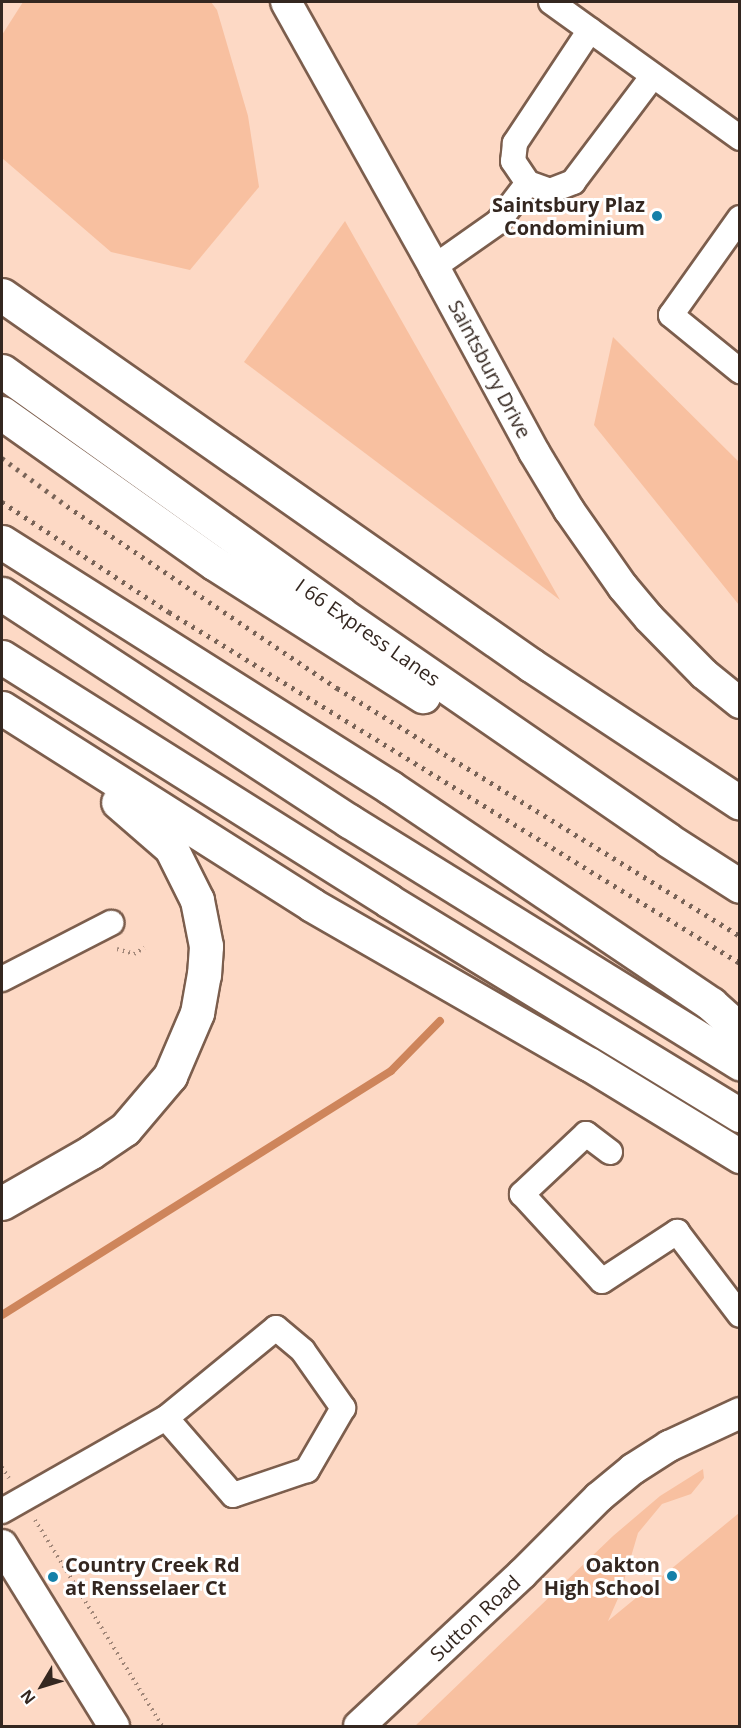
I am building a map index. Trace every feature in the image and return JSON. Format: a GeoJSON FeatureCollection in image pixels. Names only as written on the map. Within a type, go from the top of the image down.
{"type":"FeatureCollection","features":[{"type":"Feature","properties":{"kind":"highway"},"geometry":{"type":"LineString","coordinates":[[2,295],[531,664],[740,803]]}},
{"type":"Feature","properties":{"kind":"highway","name":"I 66 Express Lanes"},"geometry":{"type":"LineString","coordinates":[[2,370],[341,614],[668,840],[740,886]]}},
{"type":"Feature","properties":{"kind":"highway"},"geometry":{"type":"LineString","coordinates":[[11,420],[234,576],[436,704],[668,840]]}},
{"type":"Feature","properties":{"kind":"highway"},"geometry":{"type":"LineString","coordinates":[[2,542],[391,788],[711,1004],[740,1030]]}},
{"type":"Feature","properties":{"kind":"highway"},"geometry":{"type":"LineString","coordinates":[[2,594],[349,821],[740,1063]]}},
{"type":"Feature","properties":{"kind":"highway"},"geometry":{"type":"LineString","coordinates":[[2,657],[388,901],[740,1115]]}},
{"type":"Feature","properties":{"kind":"highway"},"geometry":{"type":"LineString","coordinates":[[2,708],[312,904],[589,1064],[740,1156]]}},
{"type":"Feature","properties":{"kind":"highway"},"geometry":{"type":"LineString","coordinates":[[2,1203],[91,1152],[125,1128],[150,1103],[170,1076],[187,1040],[196,1013],[204,975],[206,946],[197,900],[171,848],[40,733]]}},
{"type":"Feature","properties":{"kind":"street","name":"Saintsbury Drive"},"geometry":{"type":"LineString","coordinates":[[286,2],[534,452],[591,543],[623,588],[656,626],[704,674],[740,704]]}},
{"type":"Feature","properties":{"kind":"street"},"geometry":{"type":"LineString","coordinates":[[551,2],[740,138]]}},
{"type":"Feature","properties":{"kind":"street"},"geometry":{"type":"LineString","coordinates":[[590,30],[515,143],[513,161],[528,183],[550,191],[573,182],[653,76]]}},
{"type":"Feature","properties":{"kind":"street"},"geometry":{"type":"LineString","coordinates":[[434,267],[498,222],[528,183]]}},
{"type":"Feature","properties":{"kind":"street"},"geometry":{"type":"LineString","coordinates":[[740,218],[671,315],[740,371]]}},
{"type":"Feature","properties":{"kind":"street"},"geometry":{"type":"LineString","coordinates":[[2,979],[111,922]]}},
{"type":"Feature","properties":{"kind":"street"},"geometry":{"type":"LineString","coordinates":[[610,1152],[586,1134],[522,1194],[602,1281],[677,1232],[740,1315]]}},
{"type":"Feature","properties":{"kind":"street"},"geometry":{"type":"LineString","coordinates":[[2,1511],[166,1418],[276,1328],[303,1351],[343,1408],[307,1470],[233,1495],[166,1418]]}},
{"type":"Feature","properties":{"kind":"street","name":"Sutton Road"},"geometry":{"type":"LineString","coordinates":[[359,1726],[522,1574],[599,1497],[633,1469],[669,1446],[740,1413]]}},
{"type":"Feature","properties":{"kind":"street"},"geometry":{"type":"LineString","coordinates":[[2,1545],[114,1726]]}},
{"type":"Feature","properties":{"kind":"path"},"geometry":{"type":"LineString","coordinates":[[51,1546],[162,1726]]}},
{"type":"Feature","properties":{"kind":"shaded area"},"geometry":{"type":"Polygon","coordinates":[[[23,2],[211,2],[217,10],[248,116],[259,187],[190,270],[111,252],[2,158],[2,35],[23,2]]]}},
{"type":"Feature","properties":{"kind":"shaded area"},"geometry":{"type":"Polygon","coordinates":[[[345,221],[560,600],[244,362],[345,221]]]}},
{"type":"Feature","properties":{"kind":"shaded area"},"geometry":{"type":"Polygon","coordinates":[[[613,337],[739,462],[739,605],[594,425],[613,337]]]}},
{"type":"Feature","properties":{"kind":"shaded area","name":"Oakton High School"},"geometry":{"type":"Polygon","coordinates":[[[703,1469],[704,1478],[691,1494],[662,1504],[638,1533],[620,1594],[608,1621],[739,1513],[739,1726],[415,1726],[613,1536],[660,1496],[703,1469]]]}},
{"type":"Feature","properties":{"kind":"waterway"},"geometry":{"type":"LineString","coordinates":[[2,1315],[391,1071],[440,1021]]}},
{"type":"Feature","properties":{"kind":"railway"},"geometry":{"type":"LineString","coordinates":[[2,458],[67,506],[337,688],[740,936]]}},
{"type":"Feature","properties":{"kind":"railway"},"geometry":{"type":"LineString","coordinates":[[2,502],[169,612],[740,963]]}},
{"type":"Feature","properties":{"kind":"place","name":"Saintsbury Plaz Condominium"},"geometry":{"type":"Point","coordinates":[657,216]}},
{"type":"Feature","properties":{"kind":"place","name":"Oakton High School"},"geometry":{"type":"Point","coordinates":[672,1576]}},
{"type":"Feature","properties":{"kind":"place","name":"Country Creek Rd at Rensselaer Ct"},"geometry":{"type":"Point","coordinates":[53,1577]}}]}
